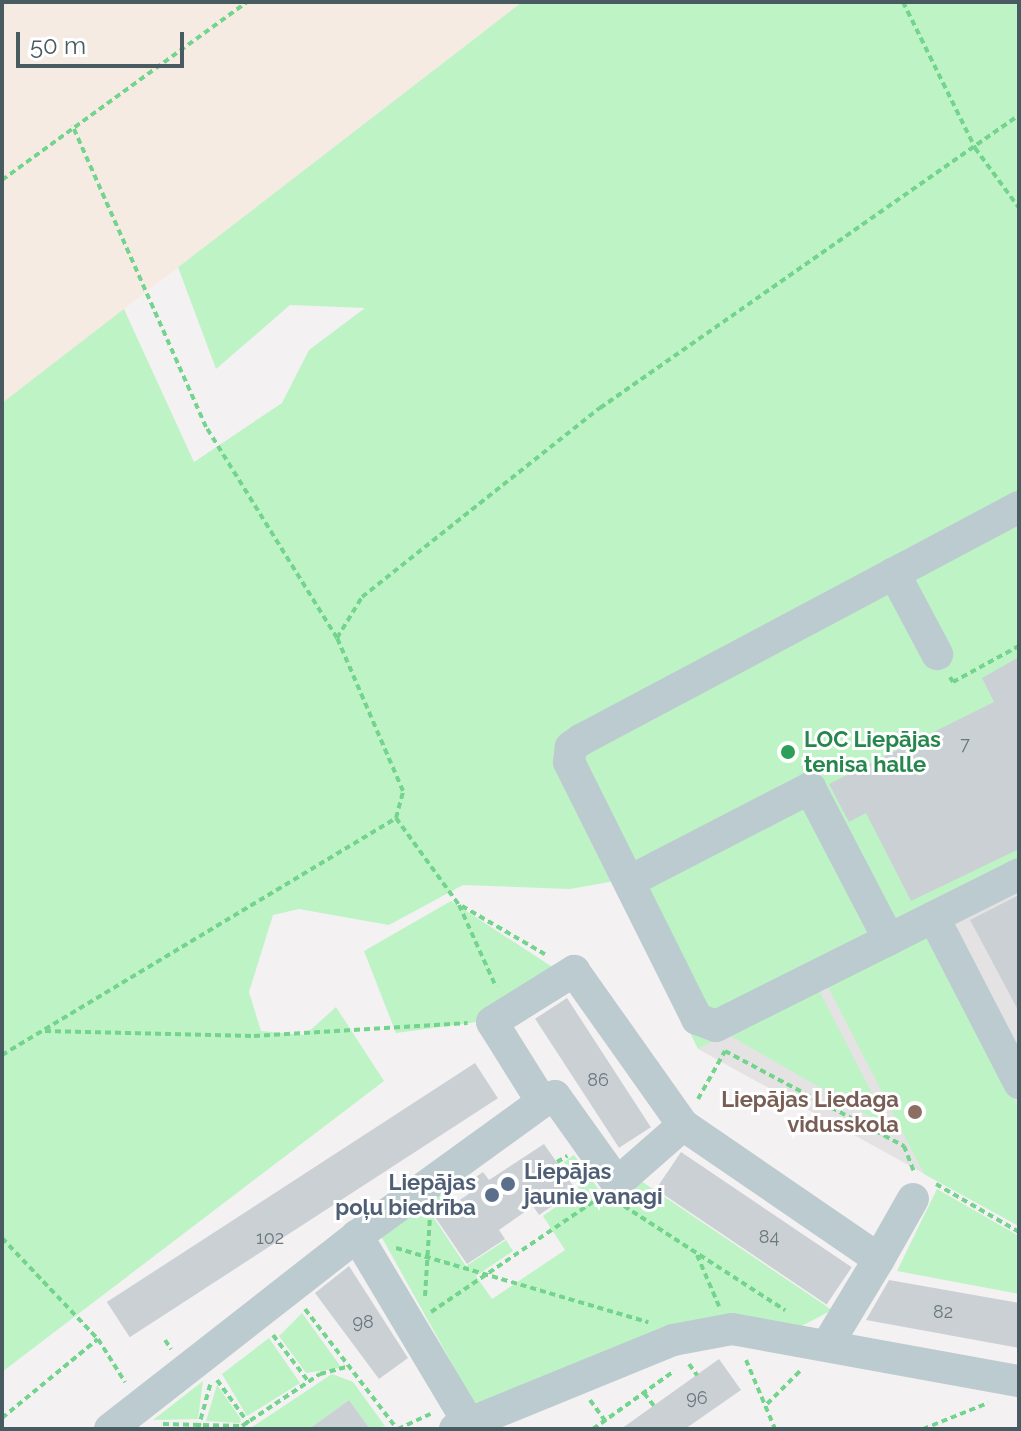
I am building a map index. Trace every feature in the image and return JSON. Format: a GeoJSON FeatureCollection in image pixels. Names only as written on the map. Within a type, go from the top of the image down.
{"type":"FeatureCollection","features":[{"type":"Feature","properties":{"kind":"street"},"geometry":{"type":"LineString","coordinates":[[1019,507],[571,747],[569,762],[697,1019],[716,1026],[1019,874]]}},
{"type":"Feature","properties":{"kind":"street"},"geometry":{"type":"LineString","coordinates":[[894,573],[937,654]]}},
{"type":"Feature","properties":{"kind":"street"},"geometry":{"type":"LineString","coordinates":[[630,881],[810,788],[889,940]]}},
{"type":"Feature","properties":{"kind":"street"},"geometry":{"type":"LineString","coordinates":[[934,918],[1019,1083]]}},
{"type":"Feature","properties":{"kind":"street"},"geometry":{"type":"LineString","coordinates":[[542,1102],[499,1016],[574,971],[683,1125],[879,1259]]}},
{"type":"Feature","properties":{"kind":"street"},"geometry":{"type":"LineString","coordinates":[[131,1418],[289,1288],[432,1179],[542,1102],[555,1096],[611,1188],[683,1125]]}},
{"type":"Feature","properties":{"kind":"street"},"geometry":{"type":"LineString","coordinates":[[829,1342],[913,1199]]}},
{"type":"Feature","properties":{"kind":"street"},"geometry":{"type":"LineString","coordinates":[[357,1236],[462,1426],[673,1340],[732,1329],[829,1342],[1019,1381]]}},
{"type":"Feature","properties":{"kind":"path"},"geometry":{"type":"LineString","coordinates":[[2,180],[72,125],[247,2]]}},
{"type":"Feature","properties":{"kind":"path"},"geometry":{"type":"LineString","coordinates":[[903,2],[975,148],[1019,208]]}},
{"type":"Feature","properties":{"kind":"path"},"geometry":{"type":"LineString","coordinates":[[337,638],[362,597],[600,408],[710,325],[975,148],[1019,115]]}},
{"type":"Feature","properties":{"kind":"path"},"geometry":{"type":"LineString","coordinates":[[2,1055],[396,818],[403,791],[395,759],[337,638],[217,450],[72,125]]}},
{"type":"Feature","properties":{"kind":"path"},"geometry":{"type":"LineString","coordinates":[[937,654],[953,682],[1019,646]]}},
{"type":"Feature","properties":{"kind":"path"},"geometry":{"type":"LineString","coordinates":[[42,1031],[254,1036],[499,1016],[459,905],[396,818]]}},
{"type":"Feature","properties":{"kind":"path"},"geometry":{"type":"LineString","coordinates":[[459,905],[574,971]]}},
{"type":"Feature","properties":{"kind":"path"},"geometry":{"type":"LineString","coordinates":[[697,1019],[725,1051],[904,1146],[914,1173],[1019,1232]]}},
{"type":"Feature","properties":{"kind":"path"},"geometry":{"type":"LineString","coordinates":[[683,1125],[725,1051]]}},
{"type":"Feature","properties":{"kind":"path"},"geometry":{"type":"LineString","coordinates":[[432,1179],[422,1318],[611,1188],[829,1342],[767,1404]]}},
{"type":"Feature","properties":{"kind":"path"},"geometry":{"type":"LineString","coordinates":[[357,1236],[655,1323]]}},
{"type":"Feature","properties":{"kind":"path"},"geometry":{"type":"LineString","coordinates":[[2,1238],[98,1339],[131,1418],[198,1427],[249,1424],[308,1381],[349,1366]]}},
{"type":"Feature","properties":{"kind":"path"},"geometry":{"type":"LineString","coordinates":[[289,1288],[397,1429]]}},
{"type":"Feature","properties":{"kind":"path"},"geometry":{"type":"LineString","coordinates":[[271,1332],[308,1381]]}},
{"type":"Feature","properties":{"kind":"path"},"geometry":{"type":"LineString","coordinates":[[2,1418],[98,1339]]}},
{"type":"Feature","properties":{"kind":"path"},"geometry":{"type":"LineString","coordinates":[[165,1340],[172,1351]]}},
{"type":"Feature","properties":{"kind":"path"},"geometry":{"type":"LineString","coordinates":[[593,1429],[699,1353]]}},
{"type":"Feature","properties":{"kind":"path"},"geometry":{"type":"LineString","coordinates":[[198,1427],[214,1377],[249,1424]]}},
{"type":"Feature","properties":{"kind":"path"},"geometry":{"type":"LineString","coordinates":[[644,1393],[654,1406]]}},
{"type":"Feature","properties":{"kind":"path"},"geometry":{"type":"LineString","coordinates":[[923,1429],[992,1401]]}},
{"type":"Feature","properties":{"kind":"path"},"geometry":{"type":"LineString","coordinates":[[601,1423],[605,1429]]}},
{"type":"Feature","properties":{"kind":"shaded area","name":"Liepājas Liedaga vidusskola"},"geometry":{"type":"Polygon","coordinates":[[[1019,881],[1019,1226],[698,1049],[1019,881]]]}},
{"type":"Feature","properties":{"kind":"green space"},"geometry":{"type":"Polygon","coordinates":[[[522,2],[1019,2],[1019,881],[928,929],[1019,1108],[1019,1226],[924,1174],[827,985],[819,990],[883,1115],[880,1122],[727,1034],[698,1049],[615,881],[570,889],[463,885],[389,925],[299,909],[273,915],[249,992],[261,1031],[305,1035],[336,1007],[384,1081],[2,1372],[2,403],[123,307],[194,462],[282,403],[309,350],[365,308],[290,305],[216,369],[178,267],[522,2]]]}},
{"type":"Feature","properties":{"kind":"green space"},"geometry":{"type":"Polygon","coordinates":[[[451,901],[557,970],[477,1022],[396,1033],[364,951],[451,901]]]}},
{"type":"Feature","properties":{"kind":"green space"},"geometry":{"type":"Polygon","coordinates":[[[574,1155],[605,1198],[641,1181],[832,1310],[796,1329],[740,1319],[475,1405],[381,1236],[442,1190],[451,1202],[432,1215],[466,1266],[506,1240],[513,1251],[476,1276],[492,1299],[565,1250],[543,1216],[580,1190],[564,1162],[574,1155]]]}},
{"type":"Feature","properties":{"kind":"green space"},"geometry":{"type":"Polygon","coordinates":[[[937,1189],[1019,1236],[1019,1294],[897,1271],[937,1189]]]}},
{"type":"Feature","properties":{"kind":"green space"},"geometry":{"type":"Polygon","coordinates":[[[302,1313],[340,1368],[306,1373],[279,1336],[302,1313]]]}},
{"type":"Feature","properties":{"kind":"green space"},"geometry":{"type":"Polygon","coordinates":[[[269,1338],[300,1383],[247,1416],[222,1374],[269,1338]]]}},
{"type":"Feature","properties":{"kind":"green space"},"geometry":{"type":"Polygon","coordinates":[[[332,1374],[353,1382],[385,1426],[370,1429],[349,1400],[309,1429],[204,1429],[252,1427],[332,1374]]]}},
{"type":"Feature","properties":{"kind":"green space"},"geometry":{"type":"Polygon","coordinates":[[[203,1381],[198,1419],[153,1420],[203,1381]]]}},
{"type":"Feature","properties":{"kind":"green space"},"geometry":{"type":"Polygon","coordinates":[[[217,1385],[241,1419],[240,1423],[206,1421],[217,1385]]]}},
{"type":"Feature","properties":{"kind":"sand"},"geometry":{"type":"Polygon","coordinates":[[[2,2],[522,2],[2,403],[2,2]]]}},
{"type":"Feature","properties":{"kind":"building"},"geometry":{"type":"Polygon","coordinates":[[[1019,657],[1019,849],[911,901],[866,813],[849,822],[829,784],[994,702],[982,678],[1019,657]]]}},
{"type":"Feature","properties":{"kind":"building"},"geometry":{"type":"Polygon","coordinates":[[[1019,895],[1019,1012],[970,920],[1019,895]]]}},
{"type":"Feature","properties":{"kind":"building"},"geometry":{"type":"Polygon","coordinates":[[[567,998],[651,1127],[619,1148],[535,1019],[567,998]]]}},
{"type":"Feature","properties":{"kind":"building"},"geometry":{"type":"Polygon","coordinates":[[[475,1063],[498,1098],[130,1337],[107,1302],[475,1063]]]}},
{"type":"Feature","properties":{"kind":"building"},"geometry":{"type":"Polygon","coordinates":[[[544,1144],[576,1190],[539,1215],[533,1206],[499,1230],[505,1239],[467,1264],[435,1217],[470,1193],[464,1185],[483,1172],[489,1180],[544,1144]]]}},
{"type":"Feature","properties":{"kind":"building"},"geometry":{"type":"Polygon","coordinates":[[[681,1152],[852,1267],[827,1305],[656,1189],[681,1152]]]}},
{"type":"Feature","properties":{"kind":"building"},"geometry":{"type":"Polygon","coordinates":[[[349,1266],[408,1358],[379,1379],[315,1293],[349,1266]]]}},
{"type":"Feature","properties":{"kind":"building"},"geometry":{"type":"Polygon","coordinates":[[[889,1280],[1019,1303],[1019,1348],[866,1320],[889,1280]]]}},
{"type":"Feature","properties":{"kind":"building"},"geometry":{"type":"Polygon","coordinates":[[[719,1359],[741,1390],[685,1429],[621,1429],[719,1359]]]}},
{"type":"Feature","properties":{"kind":"building"},"geometry":{"type":"Polygon","coordinates":[[[349,1400],[370,1429],[309,1429],[349,1400]]]}},
{"type":"Feature","properties":{"kind":"place","name":"LOC Liepājas tenisa halle"},"geometry":{"type":"Point","coordinates":[788,752]}},
{"type":"Feature","properties":{"kind":"place","name":"Liepājas Liedaga vidusskola"},"geometry":{"type":"Point","coordinates":[915,1112]}},
{"type":"Feature","properties":{"kind":"place","name":"Liepājas jaunie vanagi"},"geometry":{"type":"Point","coordinates":[508,1184]}},
{"type":"Feature","properties":{"kind":"place","name":"Liepājas poļu biedrība"},"geometry":{"type":"Point","coordinates":[492,1195]}}]}
